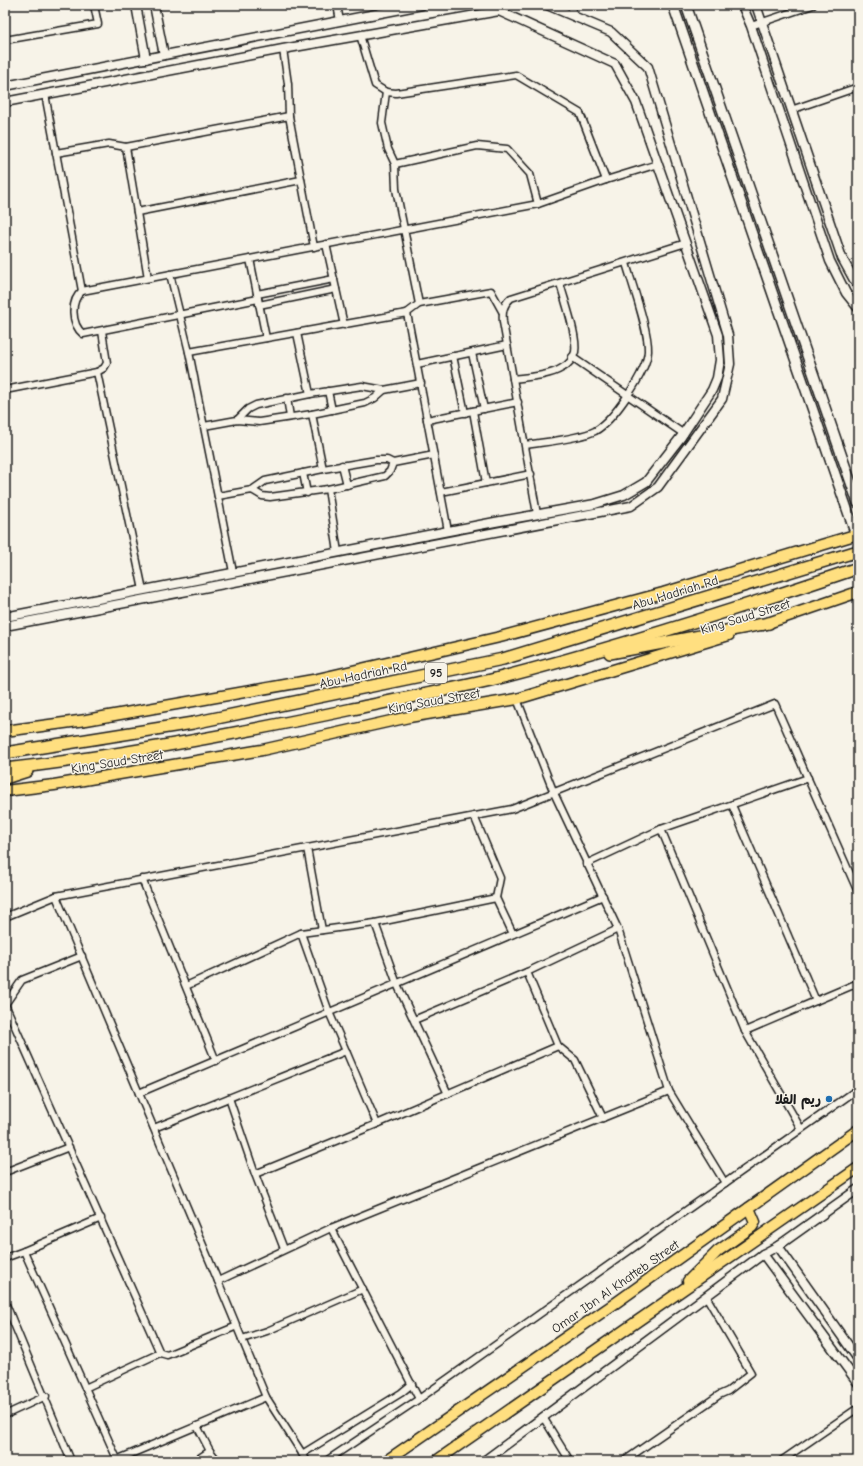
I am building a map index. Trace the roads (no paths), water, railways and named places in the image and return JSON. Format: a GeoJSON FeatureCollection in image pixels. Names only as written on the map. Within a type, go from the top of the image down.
{"type":"FeatureCollection","features":[{"type":"Feature","properties":{"kind":"highway","name":"Abu Hadriah Rd"},"geometry":{"type":"LineString","coordinates":[[5,753],[193,724],[503,659],[858,551]]}},
{"type":"Feature","properties":{"kind":"highway","name":"95"},"geometry":{"type":"LineString","coordinates":[[5,769],[52,764],[258,729],[497,678],[550,664],[745,606],[858,568]]}},
{"type":"Feature","properties":{"kind":"highway"},"geometry":{"type":"LineString","coordinates":[[550,664],[770,622]]}},
{"type":"Feature","properties":{"kind":"highway"},"geometry":{"type":"LineString","coordinates":[[5,778],[52,764]]}},
{"type":"Feature","properties":{"kind":"main road"},"geometry":{"type":"LineString","coordinates":[[5,730],[86,720],[313,680],[492,639],[663,594],[857,535],[673,5]]}},
{"type":"Feature","properties":{"kind":"main road"},"geometry":{"type":"LineString","coordinates":[[686,5],[858,503]]}},
{"type":"Feature","properties":{"kind":"main road","name":"King Saud Street"},"geometry":{"type":"LineString","coordinates":[[5,791],[262,750],[408,717],[517,699],[770,622],[858,592]]}},
{"type":"Feature","properties":{"kind":"main road","name":"Omar Ibn Al Khatteb Street"},"geometry":{"type":"LineString","coordinates":[[386,1461],[617,1302],[858,1130]]}},
{"type":"Feature","properties":{"kind":"main road"},"geometry":{"type":"LineString","coordinates":[[436,1461],[670,1300],[858,1168]]}},
{"type":"Feature","properties":{"kind":"main road"},"geometry":{"type":"LineString","coordinates":[[670,1300],[718,1251],[752,1227],[755,1222],[748,1208]]}},
{"type":"Feature","properties":{"kind":"street"},"geometry":{"type":"LineString","coordinates":[[5,40],[98,24],[94,5]]}},
{"type":"Feature","properties":{"kind":"street"},"geometry":{"type":"LineString","coordinates":[[136,5],[146,59]]}},
{"type":"Feature","properties":{"kind":"street"},"geometry":{"type":"LineString","coordinates":[[154,5],[164,55]]}},
{"type":"Feature","properties":{"kind":"street"},"geometry":{"type":"LineString","coordinates":[[337,5],[340,21]]}},
{"type":"Feature","properties":{"kind":"street"},"geometry":{"type":"LineString","coordinates":[[5,86],[422,5]]}},
{"type":"Feature","properties":{"kind":"street"},"geometry":{"type":"LineString","coordinates":[[5,626],[631,506],[658,487],[722,399],[730,364],[728,335],[648,67],[611,32],[546,5]]}},
{"type":"Feature","properties":{"kind":"street"},"geometry":{"type":"LineString","coordinates":[[571,5],[574,16]]}},
{"type":"Feature","properties":{"kind":"street"},"geometry":{"type":"LineString","coordinates":[[742,5],[751,26],[830,261],[846,293],[858,308]]}},
{"type":"Feature","properties":{"kind":"street"},"geometry":{"type":"LineString","coordinates":[[756,5],[842,258],[858,287]]}},
{"type":"Feature","properties":{"kind":"street"},"geometry":{"type":"LineString","coordinates":[[751,26],[813,5]]}},
{"type":"Feature","properties":{"kind":"street"},"geometry":{"type":"LineString","coordinates":[[5,102],[283,49],[499,11],[615,64],[636,102],[658,164],[718,335],[720,360],[717,378],[712,390],[684,434],[646,482],[624,495],[595,504],[233,572],[5,617]]}},
{"type":"Feature","properties":{"kind":"street"},"geometry":{"type":"LineString","coordinates":[[360,35],[375,85],[386,92],[396,93],[516,75],[580,113],[606,180]]}},
{"type":"Feature","properties":{"kind":"street"},"geometry":{"type":"LineString","coordinates":[[283,49],[288,84],[289,116],[314,247]]}},
{"type":"Feature","properties":{"kind":"street"},"geometry":{"type":"LineString","coordinates":[[791,110],[858,89]]}},
{"type":"Feature","properties":{"kind":"street"},"geometry":{"type":"LineString","coordinates":[[386,92],[382,123],[388,149],[395,164],[396,189],[419,304]]}},
{"type":"Feature","properties":{"kind":"street"},"geometry":{"type":"LineString","coordinates":[[45,94],[82,291]]}},
{"type":"Feature","properties":{"kind":"street"},"geometry":{"type":"LineString","coordinates":[[56,153],[109,144],[126,147],[289,116]]}},
{"type":"Feature","properties":{"kind":"street"},"geometry":{"type":"LineString","coordinates":[[395,164],[477,146],[507,149],[530,174],[538,204]]}},
{"type":"Feature","properties":{"kind":"street"},"geometry":{"type":"LineString","coordinates":[[126,147],[148,278]]}},
{"type":"Feature","properties":{"kind":"street"},"geometry":{"type":"LineString","coordinates":[[336,289],[258,299],[83,334],[79,331],[76,324],[74,308],[77,295],[82,291],[538,204],[606,180],[658,164]]}},
{"type":"Feature","properties":{"kind":"street"},"geometry":{"type":"LineString","coordinates":[[137,212],[301,180]]}},
{"type":"Feature","properties":{"kind":"street"},"geometry":{"type":"LineString","coordinates":[[502,311],[505,303],[511,298],[686,243]]}},
{"type":"Feature","properties":{"kind":"street"},"geometry":{"type":"LineString","coordinates":[[326,244],[344,325]]}},
{"type":"Feature","properties":{"kind":"street"},"geometry":{"type":"LineString","coordinates":[[250,259],[266,338]]}},
{"type":"Feature","properties":{"kind":"street"},"geometry":{"type":"LineString","coordinates":[[526,445],[582,435],[594,431],[604,424],[628,394],[646,363],[648,340],[626,262]]}},
{"type":"Feature","properties":{"kind":"street"},"geometry":{"type":"LineString","coordinates":[[170,274],[189,352],[233,572]]}},
{"type":"Feature","properties":{"kind":"street"},"geometry":{"type":"LineString","coordinates":[[258,299],[334,279]]}},
{"type":"Feature","properties":{"kind":"street"},"geometry":{"type":"LineString","coordinates":[[513,379],[560,369],[570,362],[575,352],[575,340],[560,283]]}},
{"type":"Feature","properties":{"kind":"street"},"geometry":{"type":"LineString","coordinates":[[189,352],[408,313],[419,304],[491,291],[502,311],[537,514]]}},
{"type":"Feature","properties":{"kind":"street"},"geometry":{"type":"LineString","coordinates":[[408,313],[448,531]]}},
{"type":"Feature","properties":{"kind":"street"},"geometry":{"type":"LineString","coordinates":[[5,390],[96,372],[104,368],[107,363],[102,331]]}},
{"type":"Feature","properties":{"kind":"street"},"geometry":{"type":"LineString","coordinates":[[297,333],[310,394]]}},
{"type":"Feature","properties":{"kind":"street"},"geometry":{"type":"LineString","coordinates":[[417,364],[507,345]]}},
{"type":"Feature","properties":{"kind":"street"},"geometry":{"type":"LineString","coordinates":[[472,352],[484,409]]}},
{"type":"Feature","properties":{"kind":"street"},"geometry":{"type":"LineString","coordinates":[[453,356],[465,412]]}},
{"type":"Feature","properties":{"kind":"street"},"geometry":{"type":"LineString","coordinates":[[572,357],[628,394],[684,434]]}},
{"type":"Feature","properties":{"kind":"street"},"geometry":{"type":"LineString","coordinates":[[96,372],[143,590]]}},
{"type":"Feature","properties":{"kind":"street"},"geometry":{"type":"LineString","coordinates":[[238,420],[248,409],[256,405],[287,398],[362,386],[384,390],[421,383]]}},
{"type":"Feature","properties":{"kind":"street"},"geometry":{"type":"LineString","coordinates":[[204,426],[238,420],[259,422],[364,404],[375,398],[384,390]]}},
{"type":"Feature","properties":{"kind":"street"},"geometry":{"type":"LineString","coordinates":[[328,391],[332,410]]}},
{"type":"Feature","properties":{"kind":"street"},"geometry":{"type":"LineString","coordinates":[[287,398],[290,417]]}},
{"type":"Feature","properties":{"kind":"street"},"geometry":{"type":"LineString","coordinates":[[428,420],[518,402]]}},
{"type":"Feature","properties":{"kind":"street"},"geometry":{"type":"LineString","coordinates":[[473,411],[486,483]]}},
{"type":"Feature","properties":{"kind":"street"},"geometry":{"type":"LineString","coordinates":[[312,414],[323,469]]}},
{"type":"Feature","properties":{"kind":"street"},"geometry":{"type":"LineString","coordinates":[[218,496],[252,490],[265,481],[342,465],[382,459],[394,463],[434,455]]}},
{"type":"Feature","properties":{"kind":"street"},"geometry":{"type":"LineString","coordinates":[[252,490],[262,496],[270,497],[307,493],[384,476],[390,471],[394,463]]}},
{"type":"Feature","properties":{"kind":"street"},"geometry":{"type":"LineString","coordinates":[[342,465],[347,484]]}},
{"type":"Feature","properties":{"kind":"street"},"geometry":{"type":"LineString","coordinates":[[303,473],[307,493]]}},
{"type":"Feature","properties":{"kind":"street"},"geometry":{"type":"LineString","coordinates":[[441,492],[531,474]]}},
{"type":"Feature","properties":{"kind":"street"},"geometry":{"type":"LineString","coordinates":[[328,489],[338,552]]}},
{"type":"Feature","properties":{"kind":"street"},"geometry":{"type":"LineString","coordinates":[[517,699],[554,793],[586,864],[618,929],[669,1092],[725,1183]]}},
{"type":"Feature","properties":{"kind":"street"},"geometry":{"type":"LineString","coordinates":[[5,917],[56,896],[512,809],[775,704],[858,892]]}},
{"type":"Feature","properties":{"kind":"street"},"geometry":{"type":"LineString","coordinates":[[586,864],[661,829],[808,778]]}},
{"type":"Feature","properties":{"kind":"street"},"geometry":{"type":"LineString","coordinates":[[732,805],[816,1001]]}},
{"type":"Feature","properties":{"kind":"street"},"geometry":{"type":"LineString","coordinates":[[474,816],[500,878],[496,898],[513,934]]}},
{"type":"Feature","properties":{"kind":"street"},"geometry":{"type":"LineString","coordinates":[[661,829],[745,1031],[801,1129]]}},
{"type":"Feature","properties":{"kind":"street"},"geometry":{"type":"LineString","coordinates":[[307,848],[322,930]]}},
{"type":"Feature","properties":{"kind":"street"},"geometry":{"type":"LineString","coordinates":[[142,879],[216,1060]]}},
{"type":"Feature","properties":{"kind":"street"},"geometry":{"type":"LineString","coordinates":[[56,896],[140,1093],[266,1397],[307,1461]]}},
{"type":"Feature","properties":{"kind":"street"},"geometry":{"type":"LineString","coordinates":[[140,1093],[603,896]]}},
{"type":"Feature","properties":{"kind":"street"},"geometry":{"type":"LineString","coordinates":[[186,986],[301,933],[375,923],[496,898]]}},
{"type":"Feature","properties":{"kind":"street"},"geometry":{"type":"LineString","coordinates":[[375,923],[397,984],[448,1094]]}},
{"type":"Feature","properties":{"kind":"street"},"geometry":{"type":"LineString","coordinates":[[414,1020],[527,972],[618,929]]}},
{"type":"Feature","properties":{"kind":"street"},"geometry":{"type":"LineString","coordinates":[[301,933],[329,1012],[377,1124]]}},
{"type":"Feature","properties":{"kind":"street"},"geometry":{"type":"LineString","coordinates":[[82,956],[22,980],[6,1004],[160,1353],[167,1356],[237,1326]]}},
{"type":"Feature","properties":{"kind":"street"},"geometry":{"type":"LineString","coordinates":[[527,972],[558,1046],[575,1060],[603,1118]]}},
{"type":"Feature","properties":{"kind":"street"},"geometry":{"type":"LineString","coordinates":[[745,1031],[858,983]]}},
{"type":"Feature","properties":{"kind":"street"},"geometry":{"type":"LineString","coordinates":[[255,1174],[377,1124],[558,1046]]}},
{"type":"Feature","properties":{"kind":"street"},"geometry":{"type":"LineString","coordinates":[[154,1128],[346,1051]]}},
{"type":"Feature","properties":{"kind":"street"},"geometry":{"type":"LineString","coordinates":[[326,1461],[419,1398],[858,1089]]}},
{"type":"Feature","properties":{"kind":"street"},"geometry":{"type":"LineString","coordinates":[[218,1281],[331,1228],[669,1092]]}},
{"type":"Feature","properties":{"kind":"street"},"geometry":{"type":"LineString","coordinates":[[229,1098],[255,1174],[284,1250]]}},
{"type":"Feature","properties":{"kind":"street"},"geometry":{"type":"LineString","coordinates":[[5,1172],[69,1147]]}},
{"type":"Feature","properties":{"kind":"street"},"geometry":{"type":"LineString","coordinates":[[484,1461],[763,1254],[778,1246],[858,1189]]}},
{"type":"Feature","properties":{"kind":"street"},"geometry":{"type":"LineString","coordinates":[[5,1258],[101,1218]]}},
{"type":"Feature","properties":{"kind":"street"},"geometry":{"type":"LineString","coordinates":[[331,1228],[419,1398]]}},
{"type":"Feature","properties":{"kind":"street"},"geometry":{"type":"LineString","coordinates":[[778,1246],[858,1359]]}},
{"type":"Feature","properties":{"kind":"street"},"geometry":{"type":"LineString","coordinates":[[24,1251],[115,1460],[266,1397]]}},
{"type":"Feature","properties":{"kind":"street"},"geometry":{"type":"LineString","coordinates":[[763,1254],[858,1383]]}},
{"type":"Feature","properties":{"kind":"street"},"geometry":{"type":"LineString","coordinates":[[242,1339],[267,1331],[363,1288]]}},
{"type":"Feature","properties":{"kind":"street"},"geometry":{"type":"LineString","coordinates":[[624,1461],[752,1373],[706,1296]]}},
{"type":"Feature","properties":{"kind":"street"},"geometry":{"type":"LineString","coordinates":[[5,1302],[46,1396],[71,1461]]}},
{"type":"Feature","properties":{"kind":"street"},"geometry":{"type":"LineString","coordinates":[[84,1388],[160,1353]]}},
{"type":"Feature","properties":{"kind":"street"},"geometry":{"type":"LineString","coordinates":[[302,1454],[401,1393],[412,1384]]}},
{"type":"Feature","properties":{"kind":"street"},"geometry":{"type":"LineString","coordinates":[[5,1415],[46,1396]]}},
{"type":"Feature","properties":{"kind":"street"},"geometry":{"type":"LineString","coordinates":[[780,1461],[858,1408]]}},
{"type":"Feature","properties":{"kind":"street"},"geometry":{"type":"LineString","coordinates":[[543,1417],[570,1461]]}},
{"type":"Feature","properties":{"kind":"street"},"geometry":{"type":"LineString","coordinates":[[197,1426],[210,1451],[218,1461]]}},
{"type":"Feature","properties":{"kind":"street"},"geometry":{"type":"LineString","coordinates":[[195,1461],[210,1451]]}},
{"type":"Feature","properties":{"kind":"place","name":"ريم الفلا"},"geometry":{"type":"Point","coordinates":[829,1099]}}]}
